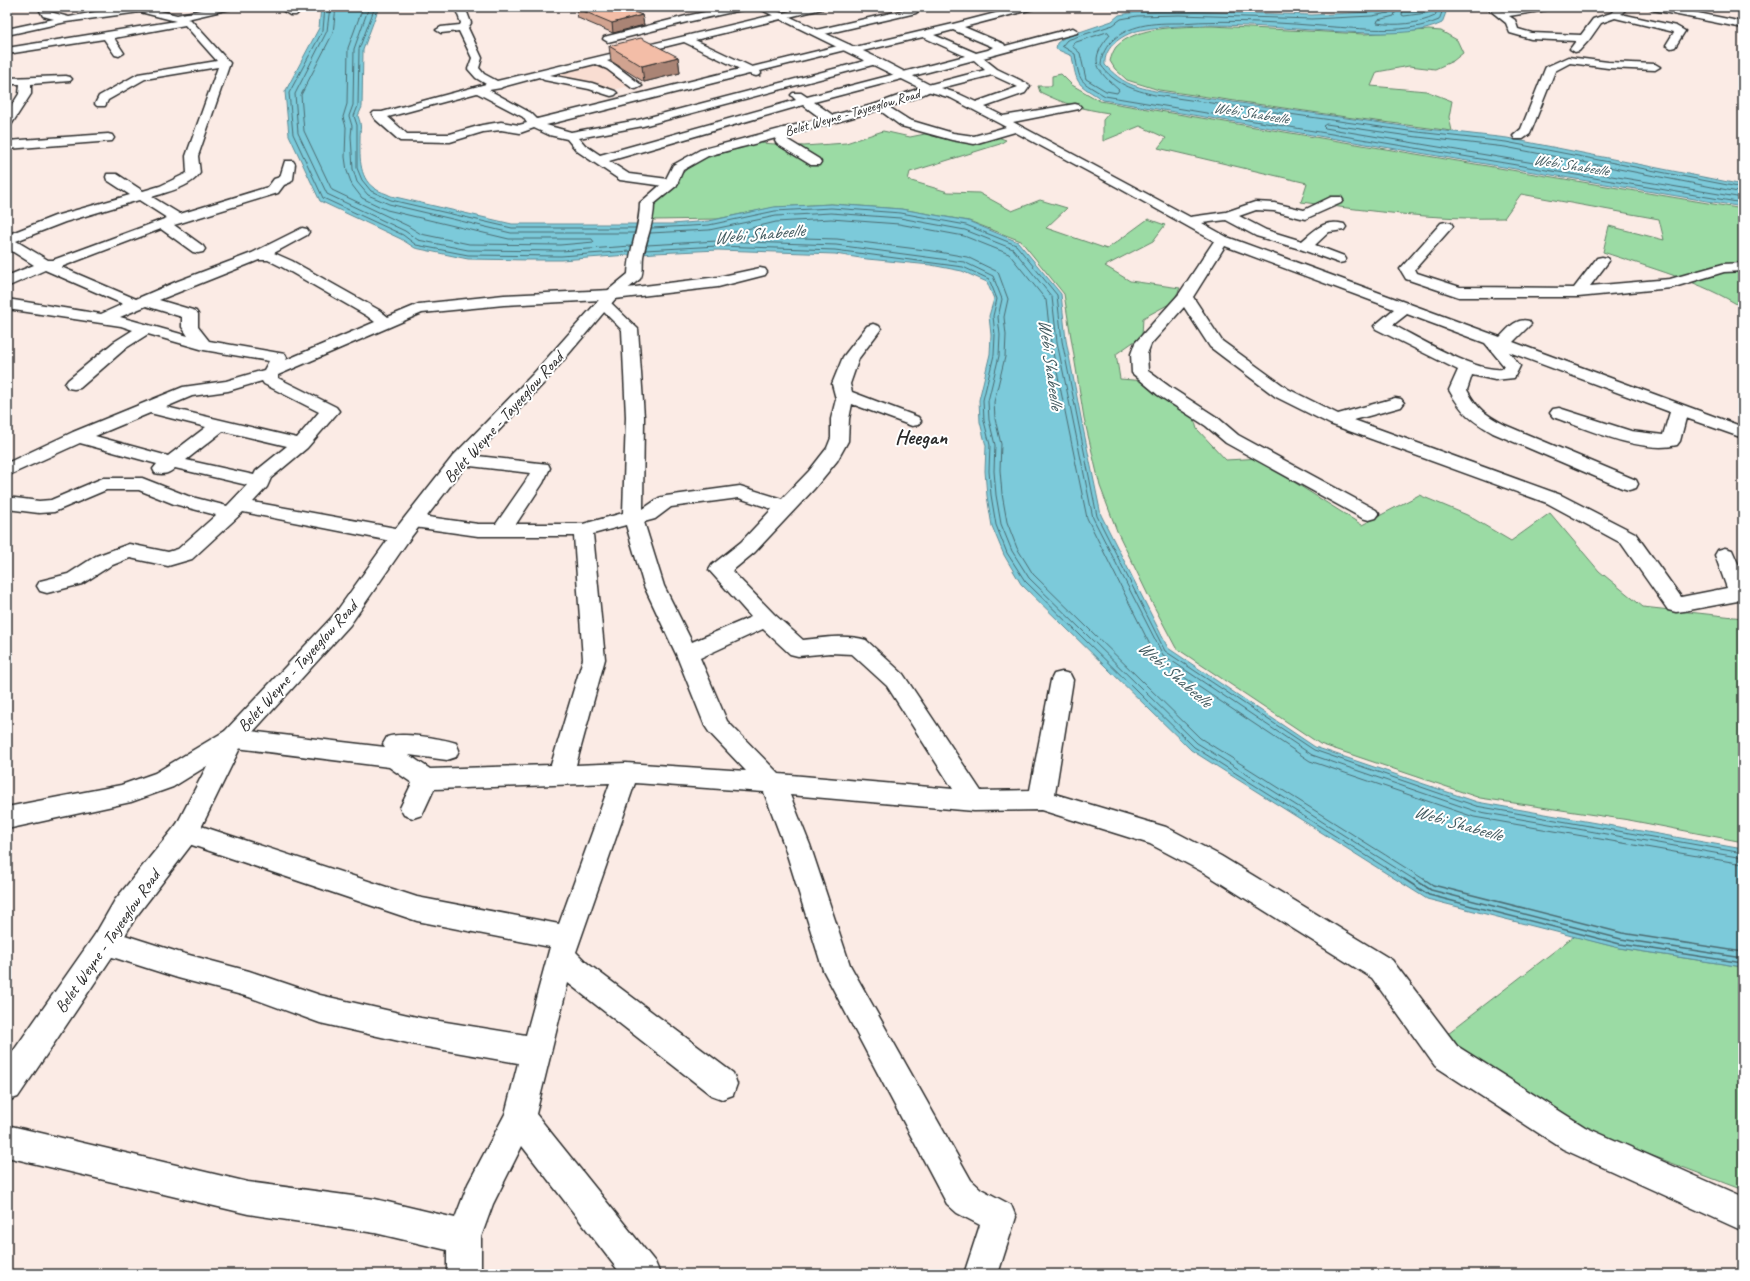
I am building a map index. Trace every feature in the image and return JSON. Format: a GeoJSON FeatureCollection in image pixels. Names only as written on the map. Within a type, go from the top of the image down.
{"type":"FeatureCollection","features":[{"type":"Feature","properties":{"kind":"street"},"geometry":{"type":"LineString","coordinates":[[43,7],[46,14],[67,20],[90,38]]}},
{"type":"Feature","properties":{"kind":"street"},"geometry":{"type":"LineString","coordinates":[[8,49],[107,36],[182,20],[227,7]]}},
{"type":"Feature","properties":{"kind":"street"},"geometry":{"type":"LineString","coordinates":[[282,7],[293,13]]}},
{"type":"Feature","properties":{"kind":"street"},"geometry":{"type":"LineString","coordinates":[[460,7],[466,24],[463,28]]}},
{"type":"Feature","properties":{"kind":"street"},"geometry":{"type":"LineString","coordinates":[[608,39],[686,19],[743,7]]}},
{"type":"Feature","properties":{"kind":"street"},"geometry":{"type":"LineString","coordinates":[[761,7],[780,16],[816,38],[910,8],[926,15]]}},
{"type":"Feature","properties":{"kind":"street"},"geometry":{"type":"LineString","coordinates":[[819,7],[596,60],[497,86],[472,90],[379,115],[404,138],[450,138],[482,129],[501,126],[520,129],[557,117],[750,65],[847,47],[910,38],[1030,7]]}},
{"type":"Feature","properties":{"kind":"street"},"geometry":{"type":"LineString","coordinates":[[1491,7],[1510,22],[1516,33],[1531,36],[1585,38]]}},
{"type":"Feature","properties":{"kind":"street"},"geometry":{"type":"LineString","coordinates":[[1501,14],[1546,7]]}},
{"type":"Feature","properties":{"kind":"street"},"geometry":{"type":"LineString","coordinates":[[1568,60],[1571,53],[1585,38],[1597,21],[1614,15],[1623,7]]}},
{"type":"Feature","properties":{"kind":"street"},"geometry":{"type":"LineString","coordinates":[[1653,7],[1743,25]]}},
{"type":"Feature","properties":{"kind":"street"},"geometry":{"type":"LineString","coordinates":[[1695,16],[1707,7]]}},
{"type":"Feature","properties":{"kind":"street"},"geometry":{"type":"LineString","coordinates":[[7,32],[100,14],[140,9],[182,20],[225,63]]}},
{"type":"Feature","properties":{"kind":"street"},"geometry":{"type":"LineString","coordinates":[[1614,15],[1680,31],[1671,44]]}},
{"type":"Feature","properties":{"kind":"street"},"geometry":{"type":"LineString","coordinates":[[847,47],[939,20],[1000,46],[991,53]]}},
{"type":"Feature","properties":{"kind":"street"},"geometry":{"type":"LineString","coordinates":[[441,30],[463,28]]}},
{"type":"Feature","properties":{"kind":"street"},"geometry":{"type":"LineString","coordinates":[[463,28],[477,58],[473,68],[480,76],[497,86]]}},
{"type":"Feature","properties":{"kind":"street"},"geometry":{"type":"LineString","coordinates":[[600,159],[807,100],[1073,31]]}},
{"type":"Feature","properties":{"kind":"street"},"geometry":{"type":"LineString","coordinates":[[924,34],[976,57],[993,71],[1024,86],[1021,90],[975,106]]}},
{"type":"Feature","properties":{"kind":"street"},"geometry":{"type":"LineString","coordinates":[[107,36],[119,54]]}},
{"type":"Feature","properties":{"kind":"street","name":"Belet Weyne - Tayeeglow Road"},"geometry":{"type":"LineString","coordinates":[[7,1086],[106,942],[125,909],[186,832],[233,738],[342,620],[401,536],[460,460],[539,378],[608,299],[635,276],[636,257],[647,213],[647,203],[671,183],[678,168],[704,153],[880,106],[922,92],[928,88],[830,39],[816,38]]}},
{"type":"Feature","properties":{"kind":"street"},"geometry":{"type":"LineString","coordinates":[[910,38],[953,63],[1016,91]]}},
{"type":"Feature","properties":{"kind":"street"},"geometry":{"type":"LineString","coordinates":[[685,39],[736,63],[750,65],[807,100],[830,119]]}},
{"type":"Feature","properties":{"kind":"street"},"geometry":{"type":"LineString","coordinates":[[991,53],[1005,60]]}},
{"type":"Feature","properties":{"kind":"street"},"geometry":{"type":"LineString","coordinates":[[527,115],[640,85],[596,60]]}},
{"type":"Feature","properties":{"kind":"street"},"geometry":{"type":"LineString","coordinates":[[1519,136],[1526,131],[1550,69],[1568,60],[1608,65],[1655,67]]}},
{"type":"Feature","properties":{"kind":"street"},"geometry":{"type":"LineString","coordinates":[[479,90],[527,115],[536,125],[553,132],[571,136],[639,123],[876,61]]}},
{"type":"Feature","properties":{"kind":"street"},"geometry":{"type":"LineString","coordinates":[[101,104],[103,98],[142,76],[225,63]]}},
{"type":"Feature","properties":{"kind":"street"},"geometry":{"type":"LineString","coordinates":[[7,241],[60,219],[165,189],[192,176],[194,173],[192,156],[225,63]]}},
{"type":"Feature","properties":{"kind":"street"},"geometry":{"type":"LineString","coordinates":[[705,70],[736,63]]}},
{"type":"Feature","properties":{"kind":"street"},"geometry":{"type":"LineString","coordinates":[[928,88],[993,71]]}},
{"type":"Feature","properties":{"kind":"street"},"geometry":{"type":"LineString","coordinates":[[465,79],[480,76]]}},
{"type":"Feature","properties":{"kind":"street"},"geometry":{"type":"LineString","coordinates":[[537,76],[592,86],[611,93]]}},
{"type":"Feature","properties":{"kind":"street"},"geometry":{"type":"LineString","coordinates":[[7,81],[66,79]]}},
{"type":"Feature","properties":{"kind":"street"},"geometry":{"type":"LineString","coordinates":[[7,122],[25,94],[26,80]]}},
{"type":"Feature","properties":{"kind":"street"},"geometry":{"type":"LineString","coordinates":[[928,88],[955,96],[975,106],[1122,184],[1222,240],[1743,433]]}},
{"type":"Feature","properties":{"kind":"street"},"geometry":{"type":"LineString","coordinates":[[880,106],[905,123],[952,136],[974,140],[1016,128]]}},
{"type":"Feature","properties":{"kind":"street"},"geometry":{"type":"LineString","coordinates":[[1002,120],[1075,107]]}},
{"type":"Feature","properties":{"kind":"street"},"geometry":{"type":"LineString","coordinates":[[784,132],[781,141],[815,162]]}},
{"type":"Feature","properties":{"kind":"street"},"geometry":{"type":"LineString","coordinates":[[571,136],[581,148],[600,159],[625,177],[671,183]]}},
{"type":"Feature","properties":{"kind":"street"},"geometry":{"type":"LineString","coordinates":[[7,145],[108,138]]}},
{"type":"Feature","properties":{"kind":"street"},"geometry":{"type":"LineString","coordinates":[[7,282],[45,265],[55,264],[163,224],[273,190],[279,182],[286,179],[289,164]]}},
{"type":"Feature","properties":{"kind":"street"},"geometry":{"type":"LineString","coordinates":[[112,177],[179,220]]}},
{"type":"Feature","properties":{"kind":"street"},"geometry":{"type":"LineString","coordinates":[[1188,221],[1228,216],[1255,206],[1266,206],[1305,215],[1336,200]]}},
{"type":"Feature","properties":{"kind":"street"},"geometry":{"type":"LineString","coordinates":[[1228,216],[1261,233],[1305,246],[1339,259]]}},
{"type":"Feature","properties":{"kind":"street"},"geometry":{"type":"LineString","coordinates":[[163,224],[198,250]]}},
{"type":"Feature","properties":{"kind":"street"},"geometry":{"type":"LineString","coordinates":[[1446,226],[1407,269],[1411,276],[1459,292],[1578,292],[1671,283],[1723,268],[1743,267]]}},
{"type":"Feature","properties":{"kind":"street"},"geometry":{"type":"LineString","coordinates":[[1305,246],[1325,228],[1338,227]]}},
{"type":"Feature","properties":{"kind":"street"},"geometry":{"type":"LineString","coordinates":[[102,319],[183,284],[257,256],[302,232]]}},
{"type":"Feature","properties":{"kind":"street"},"geometry":{"type":"LineString","coordinates":[[1222,240],[1185,297],[1143,343],[1139,354],[1140,373],[1164,391],[1212,422],[1232,439],[1370,514]]}},
{"type":"Feature","properties":{"kind":"street"},"geometry":{"type":"LineString","coordinates":[[7,241],[45,265],[142,303],[190,314],[190,327],[204,345]]}},
{"type":"Feature","properties":{"kind":"street"},"geometry":{"type":"LineString","coordinates":[[257,256],[270,256],[287,264],[373,313],[387,324]]}},
{"type":"Feature","properties":{"kind":"street"},"geometry":{"type":"LineString","coordinates":[[1578,292],[1602,261]]}},
{"type":"Feature","properties":{"kind":"street"},"geometry":{"type":"LineString","coordinates":[[7,470],[80,436],[189,391],[228,386],[270,373],[419,309],[504,300],[608,299],[651,289],[718,282],[760,272]]}},
{"type":"Feature","properties":{"kind":"street"},"geometry":{"type":"LineString","coordinates":[[1459,292],[1411,311],[1382,326],[1467,368],[1485,374],[1508,374],[1512,366],[1496,342]]}},
{"type":"Feature","properties":{"kind":"street"},"geometry":{"type":"LineString","coordinates":[[1185,297],[1216,344],[1282,393],[1336,420],[1554,499],[1628,538],[1676,605],[1697,603],[1728,595],[1740,594],[1725,555]]}},
{"type":"Feature","properties":{"kind":"street"},"geometry":{"type":"LineString","coordinates":[[608,299],[630,329],[635,417],[633,517],[654,586],[687,654],[717,726],[773,783],[797,845],[837,970],[959,1192],[969,1201],[998,1217],[981,1274]]}},
{"type":"Feature","properties":{"kind":"street"},"geometry":{"type":"LineString","coordinates":[[7,304],[102,319],[146,328],[204,345],[279,358],[270,373],[270,380],[330,412],[301,444],[263,475],[260,483],[235,509],[185,554],[168,559],[129,551],[103,561],[75,579],[47,586]]}},
{"type":"Feature","properties":{"kind":"street"},"geometry":{"type":"LineString","coordinates":[[1496,342],[1524,324]]}},
{"type":"Feature","properties":{"kind":"street"},"geometry":{"type":"LineString","coordinates":[[74,384],[120,345],[146,328]]}},
{"type":"Feature","properties":{"kind":"street"},"geometry":{"type":"LineString","coordinates":[[873,328],[851,357],[841,384],[846,396],[840,418],[839,441],[827,461],[801,492],[748,547],[719,570],[766,619],[798,648],[830,645],[858,646],[895,680],[974,801]]}},
{"type":"Feature","properties":{"kind":"street"},"geometry":{"type":"LineString","coordinates":[[1467,368],[1458,390],[1468,408],[1483,420],[1499,429],[1629,484]]}},
{"type":"Feature","properties":{"kind":"street"},"geometry":{"type":"LineString","coordinates":[[846,396],[912,421]]}},
{"type":"Feature","properties":{"kind":"street"},"geometry":{"type":"LineString","coordinates":[[1336,420],[1395,403]]}},
{"type":"Feature","properties":{"kind":"street"},"geometry":{"type":"LineString","coordinates":[[150,408],[301,444]]}},
{"type":"Feature","properties":{"kind":"street"},"geometry":{"type":"LineString","coordinates":[[1559,413],[1630,437],[1655,442],[1670,441],[1680,410]]}},
{"type":"Feature","properties":{"kind":"street"},"geometry":{"type":"LineString","coordinates":[[142,484],[220,424]]}},
{"type":"Feature","properties":{"kind":"street"},"geometry":{"type":"LineString","coordinates":[[80,436],[94,442],[171,462],[241,477],[260,483]]}},
{"type":"Feature","properties":{"kind":"street"},"geometry":{"type":"LineString","coordinates":[[460,460],[541,468],[534,483],[501,531]]}},
{"type":"Feature","properties":{"kind":"street"},"geometry":{"type":"LineString","coordinates":[[7,503],[39,507],[54,506],[103,484],[142,484],[181,500],[401,536]]}},
{"type":"Feature","properties":{"kind":"street"},"geometry":{"type":"LineString","coordinates":[[414,521],[478,530],[583,530],[633,517],[636,518],[648,515],[666,502],[740,492],[785,507]]}},
{"type":"Feature","properties":{"kind":"street"},"geometry":{"type":"LineString","coordinates":[[560,776],[594,659],[583,530]]}},
{"type":"Feature","properties":{"kind":"street"},"geometry":{"type":"LineString","coordinates":[[687,654],[766,619]]}},
{"type":"Feature","properties":{"kind":"street"},"geometry":{"type":"LineString","coordinates":[[1040,800],[1062,680]]}},
{"type":"Feature","properties":{"kind":"street"},"geometry":{"type":"LineString","coordinates":[[7,818],[129,792],[164,780],[233,738],[398,749],[447,750]]}},
{"type":"Feature","properties":{"kind":"street"},"geometry":{"type":"LineString","coordinates":[[398,749],[426,779],[626,773],[773,783],[974,801],[1040,800],[1157,835],[1212,864],[1382,968],[1446,1056],[1574,1138],[1743,1214]]}},
{"type":"Feature","properties":{"kind":"street"},"geometry":{"type":"LineString","coordinates":[[7,1140],[248,1198],[375,1216],[463,1263],[480,1196],[519,1118],[564,947],[626,773]]}},
{"type":"Feature","properties":{"kind":"street"},"geometry":{"type":"LineString","coordinates":[[413,808],[426,779]]}},
{"type":"Feature","properties":{"kind":"street"},"geometry":{"type":"LineString","coordinates":[[186,832],[417,909],[564,947],[577,972],[722,1084]]}},
{"type":"Feature","properties":{"kind":"street"},"geometry":{"type":"LineString","coordinates":[[106,942],[178,965],[249,984],[320,1009],[421,1032],[537,1052]]}},
{"type":"Feature","properties":{"kind":"street"},"geometry":{"type":"LineString","coordinates":[[519,1118],[643,1274]]}},
{"type":"Feature","properties":{"kind":"shaded area"},"geometry":{"type":"Polygon","coordinates":[[[590,64],[604,68],[611,68],[634,85],[608,91],[596,86],[553,75],[590,64]]]}},
{"type":"Feature","properties":{"kind":"green space"},"geometry":{"type":"Polygon","coordinates":[[[1212,26],[1364,34],[1429,30],[1441,31],[1457,40],[1463,53],[1453,61],[1435,69],[1409,66],[1377,72],[1371,86],[1426,91],[1452,101],[1449,117],[1452,131],[1159,90],[1127,80],[1115,69],[1110,61],[1116,47],[1125,40],[1136,35],[1148,31],[1174,27],[1212,26]]]}},
{"type":"Feature","properties":{"kind":"green space"},"geometry":{"type":"Polygon","coordinates":[[[1061,74],[1072,85],[1100,101],[1743,209],[1743,308],[1727,298],[1693,283],[1603,252],[1609,226],[1664,240],[1659,219],[1521,194],[1504,218],[1453,218],[1427,216],[1377,212],[1301,202],[1307,183],[1158,148],[1166,138],[1140,126],[1103,141],[1103,120],[1109,113],[1073,106],[1040,92],[1038,86],[1052,86],[1052,76],[1061,74]]]}},
{"type":"Feature","properties":{"kind":"green space"},"geometry":{"type":"Polygon","coordinates":[[[883,131],[910,137],[925,134],[941,138],[992,135],[1006,140],[1000,144],[910,172],[908,180],[948,192],[979,193],[1012,211],[1040,200],[1067,208],[1046,228],[1107,249],[1148,219],[1165,225],[1153,241],[1105,266],[1130,281],[1180,288],[1173,302],[1143,318],[1142,336],[1116,354],[1120,379],[1146,381],[1192,412],[1197,429],[1226,460],[1262,458],[1286,477],[1362,525],[1419,495],[1467,515],[1511,541],[1550,513],[1599,571],[1643,607],[1743,618],[1743,842],[1629,820],[1480,798],[1320,744],[1176,648],[1117,531],[1100,486],[1084,418],[1064,294],[1021,241],[969,221],[901,209],[831,204],[776,207],[717,219],[653,220],[653,203],[702,154],[746,142],[804,146],[846,143],[883,131]]]}},
{"type":"Feature","properties":{"kind":"green space"},"geometry":{"type":"Polygon","coordinates":[[[1574,936],[1619,948],[1743,967],[1743,1190],[1566,1123],[1456,1056],[1448,1033],[1574,936]]]}},
{"type":"Feature","properties":{"kind":"water","name":"Webi Shabeelle"},"geometry":{"type":"Polygon","coordinates":[[[321,7],[379,7],[363,50],[362,107],[358,116],[360,125],[360,158],[365,178],[369,183],[376,189],[391,196],[512,224],[672,224],[709,221],[774,207],[831,204],[901,209],[968,221],[1018,242],[1061,294],[1066,340],[1101,515],[1168,648],[1315,747],[1477,802],[1743,849],[1743,967],[1619,948],[1427,899],[1191,750],[1021,584],[1004,555],[992,526],[985,471],[986,446],[980,422],[979,400],[990,354],[991,335],[989,316],[994,299],[987,282],[962,271],[931,265],[867,259],[835,254],[718,250],[561,260],[468,259],[415,248],[401,239],[320,201],[289,135],[285,92],[319,28],[321,7]]]}},
{"type":"Feature","properties":{"kind":"water","name":"Webi Shabeelle"},"geometry":{"type":"Polygon","coordinates":[[[1396,7],[1448,7],[1442,23],[1417,31],[1373,33],[1229,25],[1180,26],[1146,29],[1128,34],[1111,46],[1105,58],[1105,65],[1117,76],[1128,83],[1155,91],[1410,127],[1507,138],[1743,185],[1743,207],[1103,100],[1083,87],[1077,79],[1072,56],[1056,49],[1057,43],[1065,37],[1112,21],[1119,15],[1136,12],[1179,11],[1312,15],[1371,12],[1396,7]]]}},
{"type":"Feature","properties":{"kind":"building"},"geometry":{"type":"Polygon","coordinates":[[[622,7],[642,15],[612,23],[576,8],[622,7]]]}},
{"type":"Feature","properties":{"kind":"building"},"geometry":{"type":"Polygon","coordinates":[[[641,38],[678,57],[642,66],[609,46],[641,38]]]}},
{"type":"Feature","properties":{"kind":"district","name":"Heegan"},"geometry":{"type":"Point","coordinates":[921,437]}}]}
